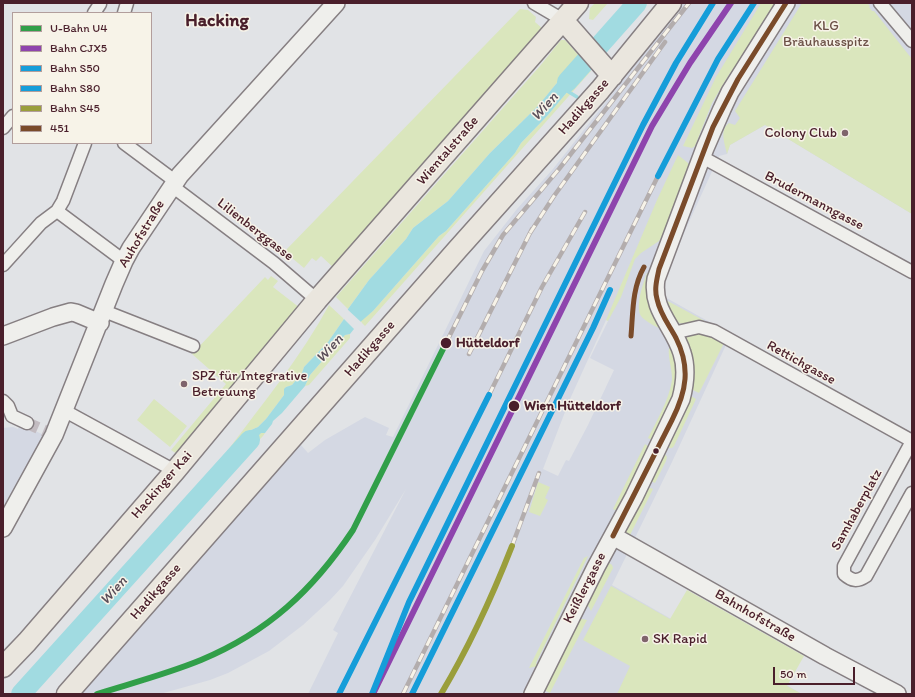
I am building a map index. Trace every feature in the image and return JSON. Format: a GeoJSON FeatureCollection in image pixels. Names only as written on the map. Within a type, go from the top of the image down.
{"type":"FeatureCollection","features":[{"type":"Feature","properties":{"kind":"main road","name":"Wientalstraße"},"geometry":{"type":"LineString","coordinates":[[317,300],[567,24],[578,3]]}},
{"type":"Feature","properties":{"kind":"main road","name":"Hadikgasse"},"geometry":{"type":"LineString","coordinates":[[67,694],[671,3]]}},
{"type":"Feature","properties":{"kind":"main road"},"geometry":{"type":"LineString","coordinates":[[567,24],[609,73]]}},
{"type":"Feature","properties":{"kind":"main road","name":"Hackinger Kai"},"geometry":{"type":"LineString","coordinates":[[3,667],[27,642],[175,471],[317,300]]}},
{"type":"Feature","properties":{"kind":"street","name":"Auhofstraße"},"geometry":{"type":"LineString","coordinates":[[3,528],[50,433],[65,411],[124,260],[174,184],[336,3]]}},
{"type":"Feature","properties":{"kind":"street"},"geometry":{"type":"LineString","coordinates":[[534,3],[567,24]]}},
{"type":"Feature","properties":{"kind":"street","name":"Keißlergasse"},"geometry":{"type":"LineString","coordinates":[[533,694],[576,607],[634,497],[681,399],[684,386],[684,362],[682,353],[673,333],[662,316],[656,301],[656,279],[713,127],[726,100],[786,3]]}},
{"type":"Feature","properties":{"kind":"street"},"geometry":{"type":"LineString","coordinates":[[880,3],[912,41]]}},
{"type":"Feature","properties":{"kind":"street"},"geometry":{"type":"LineString","coordinates":[[3,128],[12,117]]}},
{"type":"Feature","properties":{"kind":"street"},"geometry":{"type":"LineString","coordinates":[[3,266],[41,223],[57,211],[63,201],[85,144]]}},
{"type":"Feature","properties":{"kind":"street","name":"Lilienberggasse"},"geometry":{"type":"LineString","coordinates":[[125,144],[274,263],[317,300]]}},
{"type":"Feature","properties":{"kind":"street","name":"Brudermanngasse"},"geometry":{"type":"LineString","coordinates":[[702,157],[912,272]]}},
{"type":"Feature","properties":{"kind":"street"},"geometry":{"type":"LineString","coordinates":[[57,211],[124,260]]}},
{"type":"Feature","properties":{"kind":"street"},"geometry":{"type":"LineString","coordinates":[[3,336],[53,317],[71,312],[102,317],[193,346]]}},
{"type":"Feature","properties":{"kind":"street","name":"Rettichgasse"},"geometry":{"type":"LineString","coordinates":[[673,333],[699,327],[714,331],[912,441]]}},
{"type":"Feature","properties":{"kind":"street"},"geometry":{"type":"LineString","coordinates":[[3,401],[8,406],[8,418],[27,423]]}},
{"type":"Feature","properties":{"kind":"street"},"geometry":{"type":"LineString","coordinates":[[65,411],[175,471]]}},
{"type":"Feature","properties":{"kind":"street","name":"Samhaberplatz"},"geometry":{"type":"LineString","coordinates":[[912,441],[844,566],[844,574],[850,580],[859,580],[866,576],[912,493]]}},
{"type":"Feature","properties":{"kind":"street","name":"Bahnhofstraße"},"geometry":{"type":"LineString","coordinates":[[613,536],[825,656],[897,694]]}},
{"type":"Feature","properties":{"kind":"shaded area"},"geometry":{"type":"Polygon","coordinates":[[[684,3],[912,3],[912,214],[765,125],[730,145],[727,154],[719,156],[665,275],[663,296],[731,334],[672,462],[612,585],[802,694],[308,694],[338,633],[333,630],[406,489],[375,540],[343,586],[303,625],[269,651],[228,673],[210,680],[160,694],[79,694],[85,684],[301,445],[308,453],[325,440],[365,417],[389,428],[386,435],[393,437],[484,251],[517,209],[553,169],[684,3]],[[606,320],[570,399],[543,469],[558,476],[566,460],[569,461],[614,370],[590,358],[608,321],[606,320]]]}},
{"type":"Feature","properties":{"kind":"shaded area"},"geometry":{"type":"Polygon","coordinates":[[[20,424],[44,435],[3,510],[3,428],[13,427],[18,429],[20,424]]]}},
{"type":"Feature","properties":{"kind":"green space"},"geometry":{"type":"Polygon","coordinates":[[[595,3],[608,3],[593,20],[589,19],[590,8],[595,3]]]}},
{"type":"Feature","properties":{"kind":"green space"},"geometry":{"type":"Polygon","coordinates":[[[761,3],[779,3],[735,74],[730,73],[712,103],[695,146],[692,148],[683,146],[716,77],[761,3]]]}},
{"type":"Feature","properties":{"kind":"green space","name":"KLG Bräuhausspitz"},"geometry":{"type":"Polygon","coordinates":[[[802,3],[867,3],[912,59],[912,214],[765,125],[730,145],[727,154],[723,133],[724,129],[729,123],[735,125],[740,118],[735,111],[802,3]]]}},
{"type":"Feature","properties":{"kind":"green space"},"geometry":{"type":"Polygon","coordinates":[[[520,9],[528,10],[536,17],[535,22],[543,29],[334,268],[321,256],[316,261],[312,258],[304,268],[292,258],[287,258],[284,255],[284,252],[520,9]]]}},
{"type":"Feature","properties":{"kind":"green space"},"geometry":{"type":"Polygon","coordinates":[[[561,40],[565,40],[581,58],[556,84],[538,106],[490,153],[448,201],[413,228],[406,239],[369,280],[348,309],[336,297],[540,66],[561,40]]]}},
{"type":"Feature","properties":{"kind":"green space"},"geometry":{"type":"Polygon","coordinates":[[[588,67],[591,71],[365,326],[360,321],[373,311],[439,236],[446,231],[588,67]]]}},
{"type":"Feature","properties":{"kind":"green space"},"geometry":{"type":"Polygon","coordinates":[[[678,155],[688,163],[689,166],[662,236],[659,241],[635,259],[621,297],[608,321],[606,320],[657,200],[678,155]]]}},
{"type":"Feature","properties":{"kind":"green space"},"geometry":{"type":"Polygon","coordinates":[[[647,273],[649,273],[660,328],[644,319],[639,312],[640,295],[647,273]]]}},
{"type":"Feature","properties":{"kind":"green space"},"geometry":{"type":"Polygon","coordinates":[[[271,276],[278,281],[273,287],[300,308],[180,456],[171,450],[226,384],[192,354],[265,277],[268,280],[271,276]]]}},
{"type":"Feature","properties":{"kind":"green space"},"geometry":{"type":"Polygon","coordinates":[[[662,298],[703,320],[705,322],[676,323],[662,298]]]}},
{"type":"Feature","properties":{"kind":"green space"},"geometry":{"type":"Polygon","coordinates":[[[329,305],[344,319],[328,342],[304,367],[302,373],[292,385],[286,387],[284,390],[284,395],[266,419],[258,427],[251,430],[234,449],[228,450],[294,361],[329,305]]]}},
{"type":"Feature","properties":{"kind":"green space"},"geometry":{"type":"Polygon","coordinates":[[[690,332],[706,334],[724,343],[699,393],[689,388],[684,337],[690,332]]]}},
{"type":"Feature","properties":{"kind":"green space"},"geometry":{"type":"Polygon","coordinates":[[[350,334],[350,338],[309,385],[305,386],[310,375],[345,335],[350,334]]]}},
{"type":"Feature","properties":{"kind":"green space"},"geometry":{"type":"Polygon","coordinates":[[[670,346],[674,347],[679,378],[652,440],[648,438],[659,417],[672,380],[669,352],[670,346]]]}},
{"type":"Feature","properties":{"kind":"green space"},"geometry":{"type":"Polygon","coordinates":[[[691,396],[696,399],[674,446],[672,448],[668,448],[685,414],[691,396]]]}},
{"type":"Feature","properties":{"kind":"green space"},"geometry":{"type":"Polygon","coordinates":[[[154,399],[187,426],[170,447],[137,420],[154,399]]]}},
{"type":"Feature","properties":{"kind":"green space"},"geometry":{"type":"Polygon","coordinates":[[[261,432],[265,433],[240,460],[241,455],[261,432]]]}},
{"type":"Feature","properties":{"kind":"green space"},"geometry":{"type":"Polygon","coordinates":[[[645,444],[649,447],[617,511],[613,509],[645,444]]]}},
{"type":"Feature","properties":{"kind":"green space"},"geometry":{"type":"Polygon","coordinates":[[[665,454],[667,457],[666,461],[655,483],[651,481],[665,454]]]}},
{"type":"Feature","properties":{"kind":"green space"},"geometry":{"type":"Polygon","coordinates":[[[538,482],[550,487],[545,498],[548,500],[540,516],[529,512],[538,482]]]}},
{"type":"Feature","properties":{"kind":"green space"},"geometry":{"type":"Polygon","coordinates":[[[648,487],[653,489],[629,537],[625,532],[628,520],[635,515],[648,487]]]}},
{"type":"Feature","properties":{"kind":"green space"},"geometry":{"type":"Polygon","coordinates":[[[588,556],[536,663],[538,666],[529,668],[584,558],[588,556]]]}},
{"type":"Feature","properties":{"kind":"green space"},"geometry":{"type":"Polygon","coordinates":[[[609,563],[613,568],[591,611],[587,604],[609,563]]]}},
{"type":"Feature","properties":{"kind":"green space","name":"SK Rapid"},"geometry":{"type":"Polygon","coordinates":[[[611,586],[670,619],[687,590],[804,656],[787,686],[802,694],[617,694],[630,666],[583,640],[611,586]]]}},
{"type":"Feature","properties":{"kind":"green space"},"geometry":{"type":"Polygon","coordinates":[[[578,620],[587,620],[550,693],[544,690],[578,620]]]}},
{"type":"Feature","properties":{"kind":"water"},"geometry":{"type":"Polygon","coordinates":[[[581,58],[588,67],[548,115],[521,143],[515,153],[373,311],[358,324],[350,334],[345,335],[310,375],[305,386],[282,413],[273,421],[265,433],[261,433],[241,454],[238,463],[236,464],[225,455],[228,450],[234,449],[251,430],[258,427],[266,419],[284,395],[284,389],[292,385],[302,373],[304,367],[328,342],[344,319],[348,309],[369,280],[406,239],[413,228],[448,201],[490,153],[538,106],[556,84],[581,58]]]}},
{"type":"Feature","properties":{"kind":"pier"},"geometry":{"type":"Polygon","coordinates":[[[346,308],[362,323],[355,330],[343,318],[346,308]]]}},
{"type":"Feature","properties":{"kind":"waterway","name":"Wien"},"geometry":{"type":"LineString","coordinates":[[567,82],[637,3]]}},
{"type":"Feature","properties":{"kind":"waterway"},"geometry":{"type":"LineString","coordinates":[[564,89],[577,97]]}},
{"type":"Feature","properties":{"kind":"waterway","name":"Wien"},"geometry":{"type":"LineString","coordinates":[[21,694],[250,440]]}},
{"type":"Feature","properties":{"kind":"tunnel"},"geometry":{"type":"LineString","coordinates":[[27,423],[45,431]]}},
{"type":"Feature","properties":{"kind":"railway"},"geometry":{"type":"LineString","coordinates":[[446,343],[482,271],[503,235],[559,169],[689,3]]}},
{"type":"Feature","properties":{"kind":"railway"},"geometry":{"type":"LineString","coordinates":[[530,233],[554,196],[665,42]]}},
{"type":"Feature","properties":{"kind":"railway"},"geometry":{"type":"LineString","coordinates":[[403,694],[658,176]]}},
{"type":"Feature","properties":{"kind":"railway"},"geometry":{"type":"LineString","coordinates":[[489,395],[542,287],[585,212]]}},
{"type":"Feature","properties":{"kind":"railway"},"geometry":{"type":"LineString","coordinates":[[469,354],[532,229]]}},
{"type":"Feature","properties":{"kind":"railway"},"geometry":{"type":"LineString","coordinates":[[512,546],[539,473]]}},
{"type":"Feature","properties":{"kind":"metro line","name":"U4"},"geometry":{"type":"LineString","coordinates":[[97,694],[175,670],[225,649],[268,622],[305,590],[322,572],[353,530],[446,343]]}},
{"type":"Feature","properties":{"kind":"rail line","name":"S50"},"geometry":{"type":"LineString","coordinates":[[372,694],[409,602],[643,125],[676,63],[713,3]]}},
{"type":"Feature","properties":{"kind":"rail line","name":"CJX5"},"geometry":{"type":"LineString","coordinates":[[373,694],[652,126],[690,63],[731,3]]}},
{"type":"Feature","properties":{"kind":"rail line","name":"S50"},"geometry":{"type":"LineString","coordinates":[[658,176],[718,59],[754,3]]}},
{"type":"Feature","properties":{"kind":"rail line","name":"S50"},"geometry":{"type":"LineString","coordinates":[[412,694],[593,328],[610,290]]}},
{"type":"Feature","properties":{"kind":"rail line","name":"S80"},"geometry":{"type":"LineString","coordinates":[[339,694],[489,395]]}},
{"type":"Feature","properties":{"kind":"rail line","name":"S45"},"geometry":{"type":"LineString","coordinates":[[441,694],[480,622],[512,546]]}},
{"type":"Feature","properties":{"kind":"transit line","name":"451"},"geometry":{"type":"LineString","coordinates":[[613,536],[674,415],[680,400],[685,379],[685,368],[682,353],[676,338],[658,304],[656,284],[659,269],[713,127],[738,79],[786,3]]}},
{"type":"Feature","properties":{"kind":"transit line","name":"451"},"geometry":{"type":"LineString","coordinates":[[631,336],[635,292],[644,267]]}},
{"type":"Feature","properties":{"kind":"place","name":"Colony Club"},"geometry":{"type":"Point","coordinates":[845,133]}},
{"type":"Feature","properties":{"kind":"place","name":"Hütteldorf"},"geometry":{"type":"Point","coordinates":[446,343]}},
{"type":"Feature","properties":{"kind":"place","name":"SPZ für Integrative Betreuung"},"geometry":{"type":"Point","coordinates":[184,384]}},
{"type":"Feature","properties":{"kind":"place","name":"Wien Hütteldorf"},"geometry":{"type":"Point","coordinates":[514,406]}},
{"type":"Feature","properties":{"kind":"place","name":"SK Rapid"},"geometry":{"type":"Point","coordinates":[645,639]}},
{"type":"Feature","properties":{"kind":"district","name":"Hacking"},"geometry":{"type":"Point","coordinates":[217,21]}}]}
